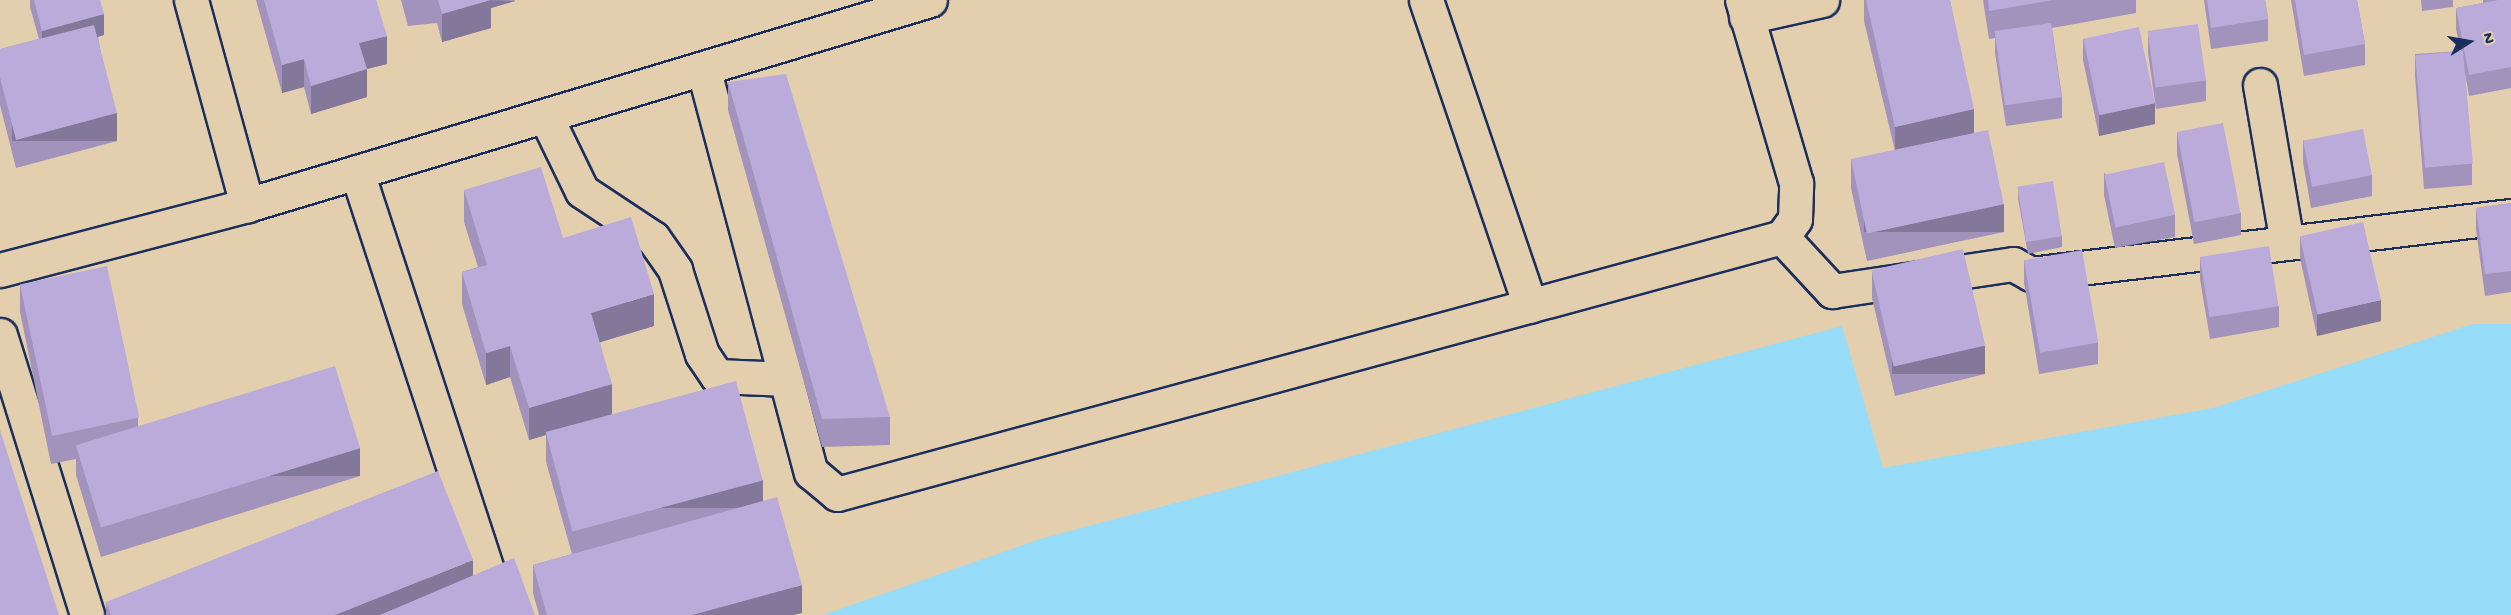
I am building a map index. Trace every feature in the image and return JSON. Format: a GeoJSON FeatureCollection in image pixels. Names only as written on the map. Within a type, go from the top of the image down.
{"type":"FeatureCollection","features":[{"type":"Feature","properties":{"kind":"street"},"geometry":{"type":"LineString","coordinates":[[191,0],[247,205]]}},
{"type":"Feature","properties":{"kind":"street"},"geometry":{"type":"LineString","coordinates":[[0,270],[247,205],[704,71],[930,0]]}},
{"type":"Feature","properties":{"kind":"street"},"geometry":{"type":"LineString","coordinates":[[1426,0],[1530,306]]}},
{"type":"Feature","properties":{"kind":"street"},"geometry":{"type":"LineString","coordinates":[[704,71],[811,471],[837,494],[1782,237],[1795,219],[1796,183],[1744,8],[1822,0]]}},
{"type":"Feature","properties":{"kind":"street"},"geometry":{"type":"LineString","coordinates":[[2260,85],[2287,243]]}},
{"type":"Feature","properties":{"kind":"street"},"geometry":{"type":"LineString","coordinates":[[546,117],[582,191],[653,238],[675,270],[702,354],[717,376],[786,379]]}},
{"type":"Feature","properties":{"kind":"street"},"geometry":{"type":"LineString","coordinates":[[357,172],[492,586]]}},
{"type":"Feature","properties":{"kind":"street"},"geometry":{"type":"LineString","coordinates":[[1782,237],[1832,291],[2013,264],[2031,274],[2511,216]]}},
{"type":"Feature","properties":{"kind":"street"},"geometry":{"type":"LineString","coordinates":[[0,335],[87,615]]}},
{"type":"Feature","properties":{"kind":"street"},"geometry":{"type":"LineString","coordinates":[[430,501],[460,487]]}},
{"type":"Feature","properties":{"kind":"water"},"geometry":{"type":"Polygon","coordinates":[[[2473,324],[2511,324],[2511,615],[823,615],[1040,539],[1842,326],[1883,468],[2213,408],[2473,324]]]}},
{"type":"Feature","properties":{"kind":"building"},"geometry":{"type":"Polygon","coordinates":[[[34,0],[100,0],[104,14],[42,31],[34,0]]]}},
{"type":"Feature","properties":{"kind":"building"},"geometry":{"type":"Polygon","coordinates":[[[264,0],[376,0],[387,36],[359,43],[367,69],[311,86],[304,59],[282,65],[264,0]]]}},
{"type":"Feature","properties":{"kind":"building"},"geometry":{"type":"Polygon","coordinates":[[[438,0],[491,0],[442,14],[438,0]]]}},
{"type":"Feature","properties":{"kind":"building"},"geometry":{"type":"Polygon","coordinates":[[[1866,0],[1950,0],[1974,109],[1895,127],[1866,0]]]}},
{"type":"Feature","properties":{"kind":"building"},"geometry":{"type":"Polygon","coordinates":[[[1988,0],[2053,0],[1989,11],[1988,0]]]}},
{"type":"Feature","properties":{"kind":"building"},"geometry":{"type":"Polygon","coordinates":[[[2207,0],[2265,0],[2268,19],[2211,28],[2207,0]]]}},
{"type":"Feature","properties":{"kind":"building"},"geometry":{"type":"Polygon","coordinates":[[[2295,0],[2357,0],[2365,44],[2304,55],[2295,0]]]}},
{"type":"Feature","properties":{"kind":"building"},"geometry":{"type":"Polygon","coordinates":[[[2498,0],[2511,0],[2511,67],[2469,75],[2456,8],[2498,0]]]}},
{"type":"Feature","properties":{"kind":"building"},"geometry":{"type":"Polygon","coordinates":[[[2051,23],[2061,97],[2005,105],[1995,31],[2051,23]]]}},
{"type":"Feature","properties":{"kind":"building"},"geometry":{"type":"Polygon","coordinates":[[[2198,24],[2206,80],[2155,88],[2147,31],[2198,24]]]}},
{"type":"Feature","properties":{"kind":"building"},"geometry":{"type":"Polygon","coordinates":[[[94,25],[117,113],[16,140],[0,77],[0,49],[94,25]]]}},
{"type":"Feature","properties":{"kind":"building"},"geometry":{"type":"Polygon","coordinates":[[[2139,27],[2155,103],[2099,115],[2083,39],[2139,27]]]}},
{"type":"Feature","properties":{"kind":"building"},"geometry":{"type":"Polygon","coordinates":[[[2463,51],[2473,164],[2425,168],[2415,55],[2463,51]]]}},
{"type":"Feature","properties":{"kind":"building"},"geometry":{"type":"Polygon","coordinates":[[[786,74],[890,417],[822,419],[728,82],[786,74]]]}},
{"type":"Feature","properties":{"kind":"building"},"geometry":{"type":"Polygon","coordinates":[[[2223,123],[2241,213],[2194,222],[2177,132],[2223,123]]]}},
{"type":"Feature","properties":{"kind":"building"},"geometry":{"type":"Polygon","coordinates":[[[2363,129],[2372,175],[2312,187],[2303,141],[2363,129]]]}},
{"type":"Feature","properties":{"kind":"building"},"geometry":{"type":"Polygon","coordinates":[[[1988,130],[2004,204],[1867,233],[1851,159],[1988,130]]]}},
{"type":"Feature","properties":{"kind":"building"},"geometry":{"type":"Polygon","coordinates":[[[2164,162],[2175,215],[2116,228],[2104,175],[2164,162]]]}},
{"type":"Feature","properties":{"kind":"building"},"geometry":{"type":"Polygon","coordinates":[[[541,167],[563,238],[631,217],[654,294],[591,313],[612,384],[529,408],[510,346],[486,353],[462,272],[487,265],[464,190],[541,167]]]}},
{"type":"Feature","properties":{"kind":"building"},"geometry":{"type":"Polygon","coordinates":[[[2053,181],[2062,236],[2026,242],[2017,187],[2053,181]]]}},
{"type":"Feature","properties":{"kind":"building"},"geometry":{"type":"Polygon","coordinates":[[[2511,203],[2511,271],[2485,274],[2476,208],[2511,203]]]}},
{"type":"Feature","properties":{"kind":"building"},"geometry":{"type":"Polygon","coordinates":[[[2363,222],[2381,300],[2318,315],[2300,237],[2363,222]]]}},
{"type":"Feature","properties":{"kind":"building"},"geometry":{"type":"Polygon","coordinates":[[[2269,246],[2279,306],[2209,317],[2200,257],[2269,246]]]}},
{"type":"Feature","properties":{"kind":"building"},"geometry":{"type":"Polygon","coordinates":[[[1963,249],[1985,345],[1894,367],[1871,270],[1963,249]]]}},
{"type":"Feature","properties":{"kind":"building"},"geometry":{"type":"Polygon","coordinates":[[[2082,250],[2098,343],[2040,353],[2024,260],[2082,250]]]}},
{"type":"Feature","properties":{"kind":"building"},"geometry":{"type":"Polygon","coordinates":[[[107,266],[139,418],[52,436],[20,285],[107,266]]]}},
{"type":"Feature","properties":{"kind":"building"},"geometry":{"type":"Polygon","coordinates":[[[335,366],[360,448],[101,527],[76,445],[335,366]]]}},
{"type":"Feature","properties":{"kind":"building"},"geometry":{"type":"Polygon","coordinates":[[[736,381],[763,480],[572,531],[546,432],[736,381]]]}},
{"type":"Feature","properties":{"kind":"building"},"geometry":{"type":"Polygon","coordinates":[[[0,430],[59,615],[0,615],[0,430]]]}},
{"type":"Feature","properties":{"kind":"building"},"geometry":{"type":"Polygon","coordinates":[[[438,471],[473,560],[335,615],[111,615],[106,602],[438,471]]]}},
{"type":"Feature","properties":{"kind":"building"},"geometry":{"type":"Polygon","coordinates":[[[777,497],[802,585],[692,615],[547,615],[533,565],[777,497]]]}},
{"type":"Feature","properties":{"kind":"building"},"geometry":{"type":"Polygon","coordinates":[[[514,558],[535,615],[380,615],[514,558]]]}}]}
